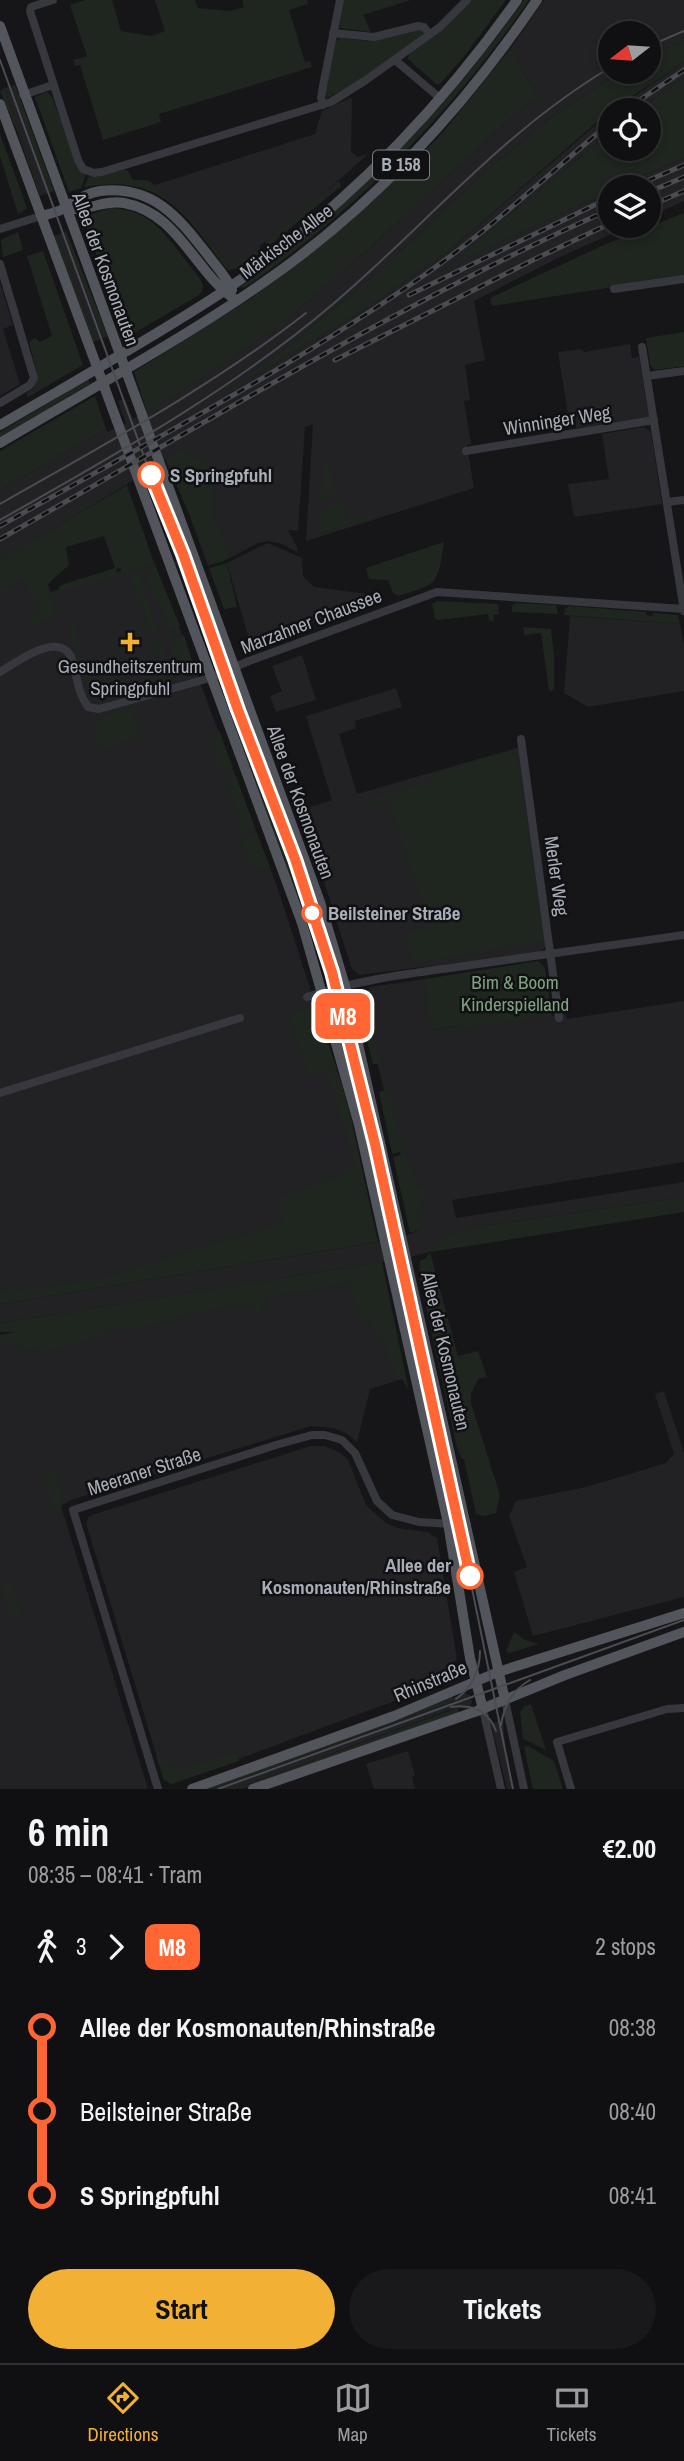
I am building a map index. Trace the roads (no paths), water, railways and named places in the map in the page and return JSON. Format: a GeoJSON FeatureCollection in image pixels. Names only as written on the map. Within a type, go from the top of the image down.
{"type":"FeatureCollection","features":[{"type":"Feature","properties":{"kind":"main road","name":"Märkische Allee"},"geometry":{"type":"LineString","coordinates":[[0,425],[226,288],[304,231],[401,142],[441,99],[517,0]]}},
{"type":"Feature","properties":{"kind":"main road","name":"Märkische Allee"},"geometry":{"type":"LineString","coordinates":[[0,443],[236,300],[288,265],[334,228],[402,164],[466,95],[537,0]]}},
{"type":"Feature","properties":{"kind":"main road","name":"Allee der Kosmonauten"},"geometry":{"type":"LineString","coordinates":[[0,26],[320,902],[345,986],[505,1700]]}},
{"type":"Feature","properties":{"kind":"main road","name":"Allee der Kosmonauten"},"geometry":{"type":"LineString","coordinates":[[0,104],[302,923],[351,1093],[385,1238],[447,1524],[475,1681],[483,1709]]}},
{"type":"Feature","properties":{"kind":"main road"},"geometry":{"type":"LineString","coordinates":[[41,216],[66,208],[80,210],[108,202],[124,203],[156,215],[172,228],[236,300]]}},
{"type":"Feature","properties":{"kind":"main road","name":"Rhinstraße"},"geometry":{"type":"LineString","coordinates":[[192,1789],[394,1716],[498,1672],[684,1612]]}},
{"type":"Feature","properties":{"kind":"main road"},"geometry":{"type":"LineString","coordinates":[[253,1789],[483,1709],[575,1671],[684,1632]]}},
{"type":"Feature","properties":{"kind":"street","name":"Allee der Kosmonauten"},"geometry":{"type":"LineString","coordinates":[[53,0],[30,9],[78,159],[83,169],[89,172],[122,167],[323,105]]}},
{"type":"Feature","properties":{"kind":"street"},"geometry":{"type":"LineString","coordinates":[[340,0],[321,98],[323,105],[395,60],[447,21],[467,0]]}},
{"type":"Feature","properties":{"kind":"street"},"geometry":{"type":"LineString","coordinates":[[333,33],[374,37],[418,26],[424,27],[429,34]]}},
{"type":"Feature","properties":{"kind":"street"},"geometry":{"type":"LineString","coordinates":[[395,60],[441,99]]}},
{"type":"Feature","properties":{"kind":"street"},"geometry":{"type":"LineString","coordinates":[[23,95],[53,85]]}},
{"type":"Feature","properties":{"kind":"street"},"geometry":{"type":"LineString","coordinates":[[0,229],[41,216]]}},
{"type":"Feature","properties":{"kind":"street"},"geometry":{"type":"LineString","coordinates":[[0,264],[34,378],[30,385],[0,402]]}},
{"type":"Feature","properties":{"kind":"street"},"geometry":{"type":"LineString","coordinates":[[614,289],[684,279]]}},
{"type":"Feature","properties":{"kind":"street"},"geometry":{"type":"LineString","coordinates":[[642,347],[684,610]]}},
{"type":"Feature","properties":{"kind":"street"},"geometry":{"type":"LineString","coordinates":[[647,376],[684,371]]}},
{"type":"Feature","properties":{"kind":"street","name":"Winninger Weg"},"geometry":{"type":"LineString","coordinates":[[466,450],[654,421]]}},
{"type":"Feature","properties":{"kind":"street"},"geometry":{"type":"LineString","coordinates":[[667,502],[684,500]]}},
{"type":"Feature","properties":{"kind":"street","name":"Marzahner Chaussee"},"geometry":{"type":"LineString","coordinates":[[0,672],[40,650],[55,646],[64,649],[72,657],[82,699],[88,707],[99,709],[210,678],[437,592],[684,610]]}},
{"type":"Feature","properties":{"kind":"street","name":"Merler Weg"},"geometry":{"type":"LineString","coordinates":[[521,738],[559,1018]]}},
{"type":"Feature","properties":{"kind":"street"},"geometry":{"type":"LineString","coordinates":[[307,997],[345,986],[684,935]]}},
{"type":"Feature","properties":{"kind":"street"},"geometry":{"type":"LineString","coordinates":[[0,1093],[240,1018]]}},
{"type":"Feature","properties":{"kind":"street","name":"Meeraner Straße"},"geometry":{"type":"LineString","coordinates":[[158,1789],[73,1510],[268,1448],[325,1435],[342,1440],[355,1452],[372,1492],[383,1509],[402,1519],[467,1525]]}},
{"type":"Feature","properties":{"kind":"street","name":"Allee der Kosmonauten"},"geometry":{"type":"LineString","coordinates":[[505,1700],[524,1789]]}},
{"type":"Feature","properties":{"kind":"street"},"geometry":{"type":"LineString","coordinates":[[571,1789],[557,1742],[667,1710],[684,1708]]}},
{"type":"Feature","properties":{"kind":"street","name":"Allee der Kosmonauten"},"geometry":{"type":"LineString","coordinates":[[483,1709],[500,1789]]}},
{"type":"Feature","properties":{"kind":"tram line"},"geometry":{"type":"LineString","coordinates":[[662,40],[684,31]]}},
{"type":"Feature","properties":{"kind":"tram line"},"geometry":{"type":"LineString","coordinates":[[0,60],[153,481],[183,554],[295,859],[332,972],[375,1144],[450,1481],[513,1789]]}},
{"type":"Feature","properties":{"kind":"tram line"},"geometry":{"type":"LineString","coordinates":[[0,520],[172,420],[294,336],[368,273],[500,149],[572,92],[598,75]]}},
{"type":"Feature","properties":{"kind":"tram line"},"geometry":{"type":"LineString","coordinates":[[0,504],[195,390],[306,313]]}},
{"type":"Feature","properties":{"kind":"tram line","name":"M8"},"geometry":{"type":"LineString","coordinates":[[151,475],[183,554],[224,672],[295,859],[332,972],[375,1144],[470,1576]]}},
{"type":"Feature","properties":{"kind":"tram line"},"geometry":{"type":"LineString","coordinates":[[218,1789],[684,1620]]}},
{"type":"Feature","properties":{"kind":"tram line"},"geometry":{"type":"LineString","coordinates":[[456,1699],[474,1678],[480,1651]]}},
{"type":"Feature","properties":{"kind":"tram line"},"geometry":{"type":"LineString","coordinates":[[501,1725],[510,1699],[518,1688],[530,1680]]}},
{"type":"Feature","properties":{"kind":"tram line"},"geometry":{"type":"LineString","coordinates":[[451,1707],[472,1708],[484,1713],[496,1731]]}},
{"type":"Feature","properties":{"kind":"railway"},"geometry":{"type":"LineString","coordinates":[[643,98],[684,70]]}},
{"type":"Feature","properties":{"kind":"railway"},"geometry":{"type":"LineString","coordinates":[[0,526],[218,404],[378,306],[477,236],[598,133]]}},
{"type":"Feature","properties":{"kind":"railway"},"geometry":{"type":"LineString","coordinates":[[661,175],[684,165]]}},
{"type":"Feature","properties":{"kind":"railway"},"geometry":{"type":"LineString","coordinates":[[661,187],[684,177]]}},
{"type":"Feature","properties":{"kind":"railway"},"geometry":{"type":"LineString","coordinates":[[661,201],[684,191]]}},
{"type":"Feature","properties":{"kind":"railway"},"geometry":{"type":"LineString","coordinates":[[409,295],[598,203]]}},
{"type":"Feature","properties":{"kind":"railway"},"geometry":{"type":"LineString","coordinates":[[0,539],[378,325],[454,284],[598,215]]}},
{"type":"Feature","properties":{"kind":"railway"},"geometry":{"type":"LineString","coordinates":[[335,360],[598,229]]}},
{"type":"Feature","properties":{"kind":"place","name":"S Springpfuhl"},"geometry":{"type":"Point","coordinates":[151,475]}},
{"type":"Feature","properties":{"kind":"place","name":"Gesundheitszentrum Springpfuhl"},"geometry":{"type":"Point","coordinates":[130,642]}},
{"type":"Feature","properties":{"kind":"place","name":"Beilsteiner Straße"},"geometry":{"type":"Point","coordinates":[312,913]}},
{"type":"Feature","properties":{"kind":"place","name":"Allee der Kosmonauten/Rhinstraße"},"geometry":{"type":"Point","coordinates":[470,1576]}},
{"type":"Feature","properties":{"kind":"park label","name":"Bim & Boom Kinderspielland"},"geometry":{"type":"Point","coordinates":[515,993]}}]}
